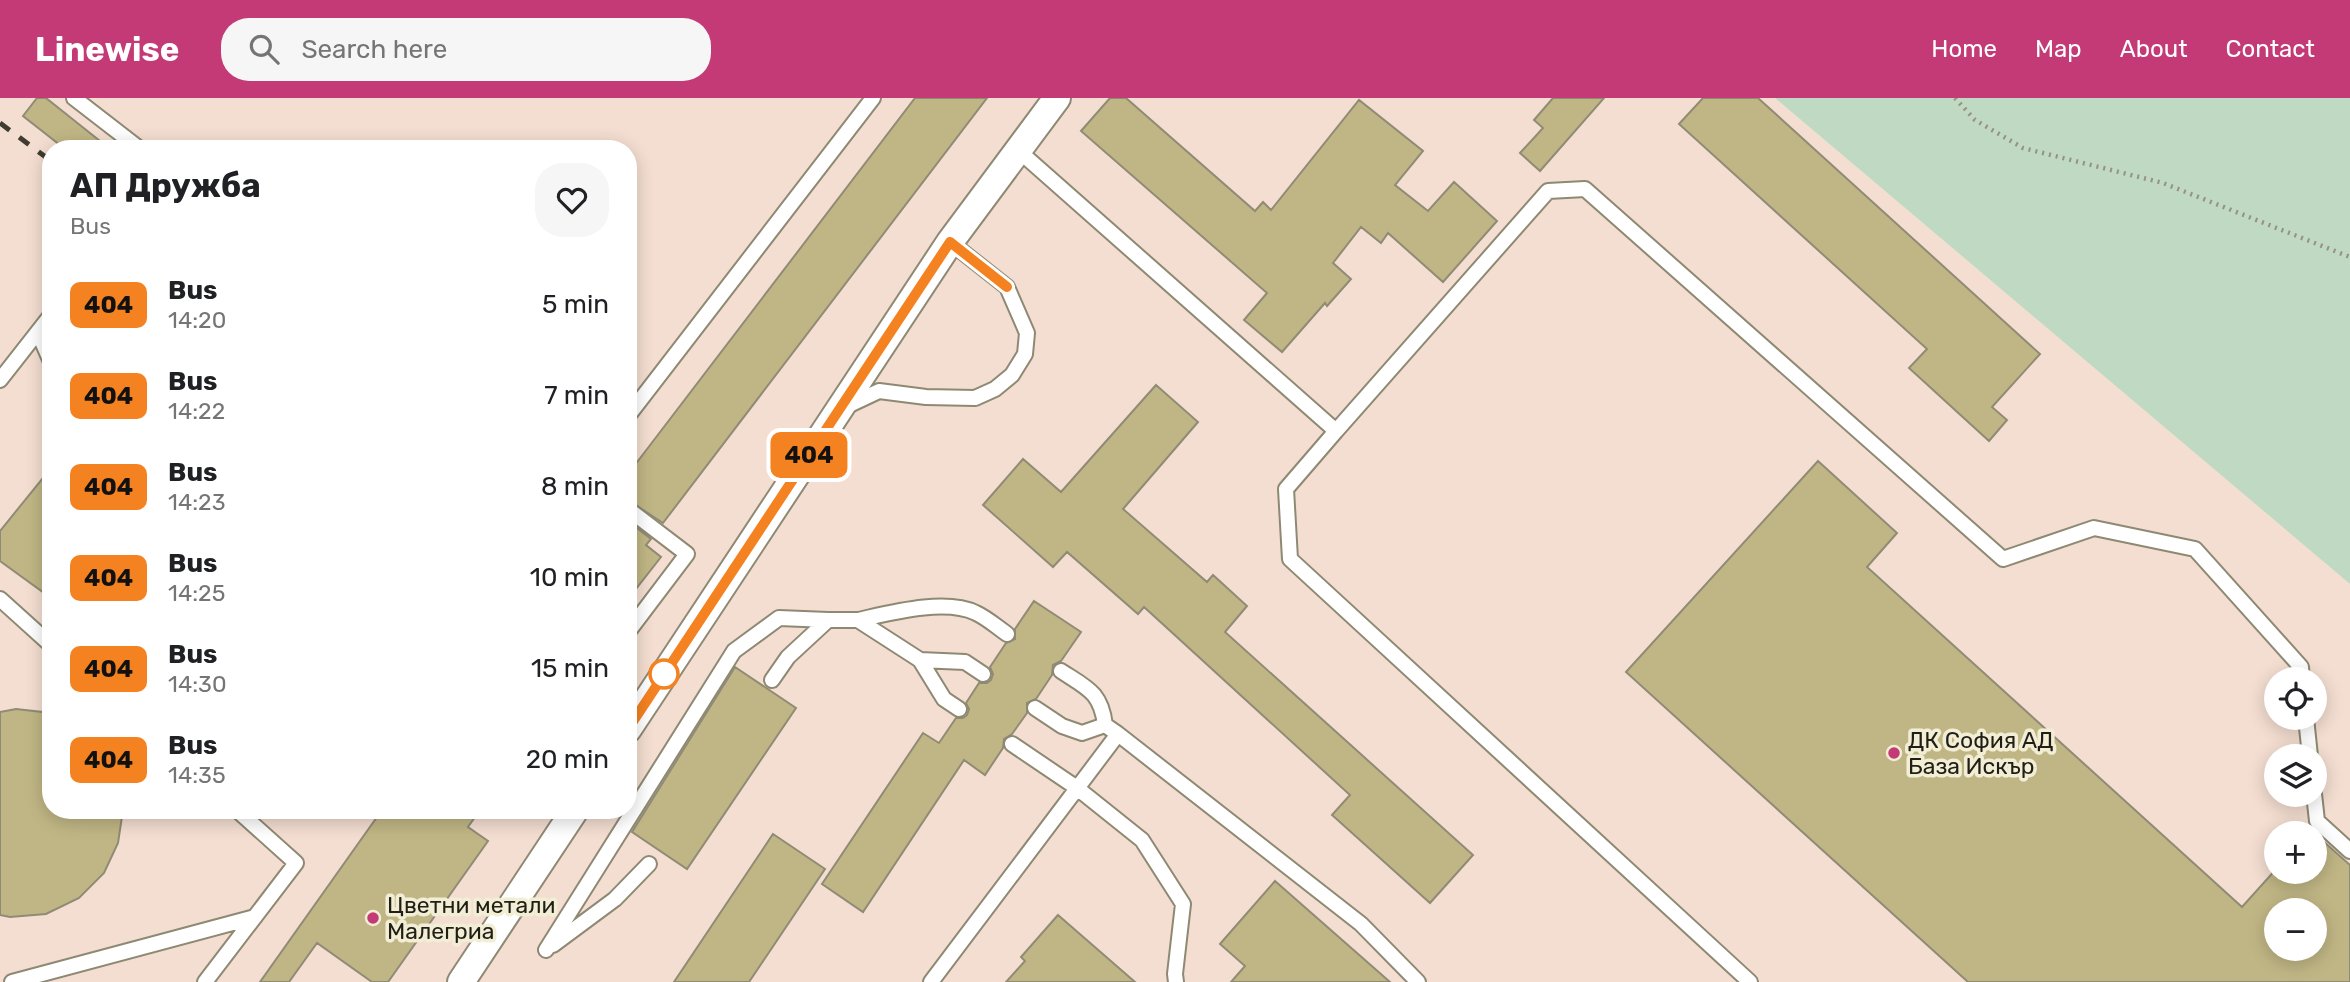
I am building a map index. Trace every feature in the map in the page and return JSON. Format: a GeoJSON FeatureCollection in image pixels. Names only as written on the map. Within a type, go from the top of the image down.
{"type":"FeatureCollection","features":[{"type":"Feature","properties":{"kind":"street"},"geometry":{"type":"LineString","coordinates":[[637,715],[950,242],[1057,98]]}},
{"type":"Feature","properties":{"kind":"street"},"geometry":{"type":"LineString","coordinates":[[461,982],[569,819]]}},
{"type":"Feature","properties":{"kind":"lane"},"geometry":{"type":"LineString","coordinates":[[74,98],[128,140]]}},
{"type":"Feature","properties":{"kind":"lane"},"geometry":{"type":"LineString","coordinates":[[637,404],[873,98]]}},
{"type":"Feature","properties":{"kind":"lane"},"geometry":{"type":"LineString","coordinates":[[1019,151],[1336,431]]}},
{"type":"Feature","properties":{"kind":"lane"},"geometry":{"type":"LineString","coordinates":[[1750,982],[1290,559],[1286,489],[1548,191],[1585,189],[2003,559],[2094,528],[2195,548],[2301,667]]}},
{"type":"Feature","properties":{"kind":"lane"},"geometry":{"type":"LineString","coordinates":[[840,409],[879,391],[926,397],[975,398],[995,389],[1012,375],[1025,354],[1027,333],[1007,287],[950,242]]}},
{"type":"Feature","properties":{"kind":"lane"},"geometry":{"type":"LineString","coordinates":[[0,380],[42,326]]}},
{"type":"Feature","properties":{"kind":"lane"},"geometry":{"type":"LineString","coordinates":[[38,331],[42,341]]}},
{"type":"Feature","properties":{"kind":"lane"},"geometry":{"type":"LineString","coordinates":[[637,516],[687,554],[637,620]]}},
{"type":"Feature","properties":{"kind":"lane"},"geometry":{"type":"LineString","coordinates":[[0,599],[42,637]]}},
{"type":"Feature","properties":{"kind":"lane"},"geometry":{"type":"LineString","coordinates":[[637,805],[734,651],[779,618],[858,620],[906,610],[954,607],[975,612],[1007,634]]}},
{"type":"Feature","properties":{"kind":"lane"},"geometry":{"type":"LineString","coordinates":[[772,680],[788,657],[828,620]]}},
{"type":"Feature","properties":{"kind":"lane"},"geometry":{"type":"LineString","coordinates":[[858,620],[920,660],[944,699],[960,709]]}},
{"type":"Feature","properties":{"kind":"lane"},"geometry":{"type":"LineString","coordinates":[[920,660],[965,662],[983,674]]}},
{"type":"Feature","properties":{"kind":"lane"},"geometry":{"type":"LineString","coordinates":[[1061,671],[1090,690],[1103,706],[1105,725],[1360,924],[1418,982]]}},
{"type":"Feature","properties":{"kind":"lane"},"geometry":{"type":"LineString","coordinates":[[1035,708],[1062,726],[1082,733],[1105,725]]}},
{"type":"Feature","properties":{"kind":"lane"},"geometry":{"type":"LineString","coordinates":[[931,982],[1118,734]]}},
{"type":"Feature","properties":{"kind":"lane"},"geometry":{"type":"LineString","coordinates":[[1012,744],[1077,788],[1142,840],[1183,904],[1176,982]]}},
{"type":"Feature","properties":{"kind":"lane"},"geometry":{"type":"LineString","coordinates":[[2315,807],[2317,821],[2350,852]]}},
{"type":"Feature","properties":{"kind":"lane"},"geometry":{"type":"LineString","coordinates":[[205,982],[296,863],[247,819]]}},
{"type":"Feature","properties":{"kind":"lane"},"geometry":{"type":"LineString","coordinates":[[628,819],[546,950],[615,899],[649,864]]}},
{"type":"Feature","properties":{"kind":"lane"},"geometry":{"type":"LineString","coordinates":[[12,982],[255,917]]}},
{"type":"Feature","properties":{"kind":"path"},"geometry":{"type":"LineString","coordinates":[[1955,98],[1975,120],[2023,148],[2162,183],[2350,257]]}},
{"type":"Feature","properties":{"kind":"shaded area"},"geometry":{"type":"Polygon","coordinates":[[[0,98],[1775,98],[2350,584],[2350,982],[0,982],[0,98]]]}},
{"type":"Feature","properties":{"kind":"green space"},"geometry":{"type":"Polygon","coordinates":[[[1775,98],[2350,98],[2350,584],[1775,98]]]}},
{"type":"Feature","properties":{"kind":"building"},"geometry":{"type":"Polygon","coordinates":[[[37,98],[46,98],[99,140],[54,140],[23,116],[37,98]]]}},
{"type":"Feature","properties":{"kind":"building"},"geometry":{"type":"Polygon","coordinates":[[[915,98],[987,98],[663,523],[637,506],[637,462],[915,98]]]}},
{"type":"Feature","properties":{"kind":"building"},"geometry":{"type":"Polygon","coordinates":[[[1110,98],[1126,98],[1255,211],[1263,202],[1271,210],[1359,100],[1423,151],[1395,185],[1428,211],[1454,182],[1497,221],[1443,282],[1388,233],[1381,243],[1361,227],[1333,263],[1351,279],[1327,306],[1325,303],[1282,352],[1244,320],[1267,293],[1081,131],[1110,98]]]}},
{"type":"Feature","properties":{"kind":"building"},"geometry":{"type":"Polygon","coordinates":[[[1553,98],[1604,98],[1540,171],[1520,153],[1543,128],[1534,120],[1553,98]]]}},
{"type":"Feature","properties":{"kind":"building"},"geometry":{"type":"Polygon","coordinates":[[[1703,98],[1758,98],[2040,354],[1992,407],[2007,420],[1989,441],[1909,368],[1927,349],[1679,124],[1703,98]]]}},
{"type":"Feature","properties":{"kind":"building"},"geometry":{"type":"Polygon","coordinates":[[[1156,385],[1198,422],[1123,509],[1207,582],[1213,575],[1247,606],[1225,632],[1473,855],[1430,903],[1332,815],[1350,795],[1144,607],[1138,614],[1067,552],[1053,567],[983,505],[1023,459],[1061,492],[1156,385]]]}},
{"type":"Feature","properties":{"kind":"building","name":"ДК София АД База Искър"},"geometry":{"type":"Polygon","coordinates":[[[1818,461],[1897,533],[1867,567],[2242,907],[2264,882],[2327,884],[2327,845],[2350,865],[2350,982],[1968,982],[1626,672],[1818,461]]]}},
{"type":"Feature","properties":{"kind":"building"},"geometry":{"type":"Polygon","coordinates":[[[42,479],[42,591],[0,561],[0,531],[42,479]]]}},
{"type":"Feature","properties":{"kind":"building"},"geometry":{"type":"Polygon","coordinates":[[[637,528],[651,539],[646,545],[661,557],[637,588],[637,528]]]}},
{"type":"Feature","properties":{"kind":"building"},"geometry":{"type":"Polygon","coordinates":[[[1034,601],[1081,632],[1061,661],[1053,665],[1052,675],[1036,699],[1027,703],[1027,713],[1012,734],[1004,739],[1003,748],[985,775],[964,760],[863,912],[822,884],[923,733],[939,743],[956,718],[967,715],[969,709],[966,703],[979,683],[991,680],[993,674],[990,667],[1006,643],[1015,639],[1015,629],[1034,601]]]}},
{"type":"Feature","properties":{"kind":"building"},"geometry":{"type":"Polygon","coordinates":[[[735,667],[796,708],[687,869],[632,832],[735,667]]]}},
{"type":"Feature","properties":{"kind":"building"},"geometry":{"type":"Polygon","coordinates":[[[16,709],[42,712],[42,819],[122,819],[118,843],[104,873],[79,898],[46,914],[10,917],[0,915],[0,712],[16,709]]]}},
{"type":"Feature","properties":{"kind":"building"},"geometry":{"type":"Polygon","coordinates":[[[376,819],[474,819],[468,827],[488,841],[388,982],[372,982],[317,943],[289,982],[260,982],[376,819]]]}},
{"type":"Feature","properties":{"kind":"building"},"geometry":{"type":"Polygon","coordinates":[[[773,834],[825,869],[749,982],[674,982],[773,834]]]}},
{"type":"Feature","properties":{"kind":"building"},"geometry":{"type":"Polygon","coordinates":[[[1275,881],[1390,982],[1231,982],[1245,966],[1220,944],[1275,881]]]}},
{"type":"Feature","properties":{"kind":"building"},"geometry":{"type":"Polygon","coordinates":[[[1058,915],[1135,982],[1006,982],[1025,961],[1021,957],[1058,915]]]}},
{"type":"Feature","properties":{"kind":"railway"},"geometry":{"type":"LineString","coordinates":[[0,123],[42,154]]}},
{"type":"Feature","properties":{"kind":"bus line","name":"404"},"geometry":{"type":"LineString","coordinates":[[637,715],[950,242],[1007,287]]}},
{"type":"Feature","properties":{"kind":"place","name":"ДК София АД База Искър"},"geometry":{"type":"Point","coordinates":[1894,753]}},
{"type":"Feature","properties":{"kind":"place","name":"Цветни метали Малегриа"},"geometry":{"type":"Point","coordinates":[373,918]}}]}
